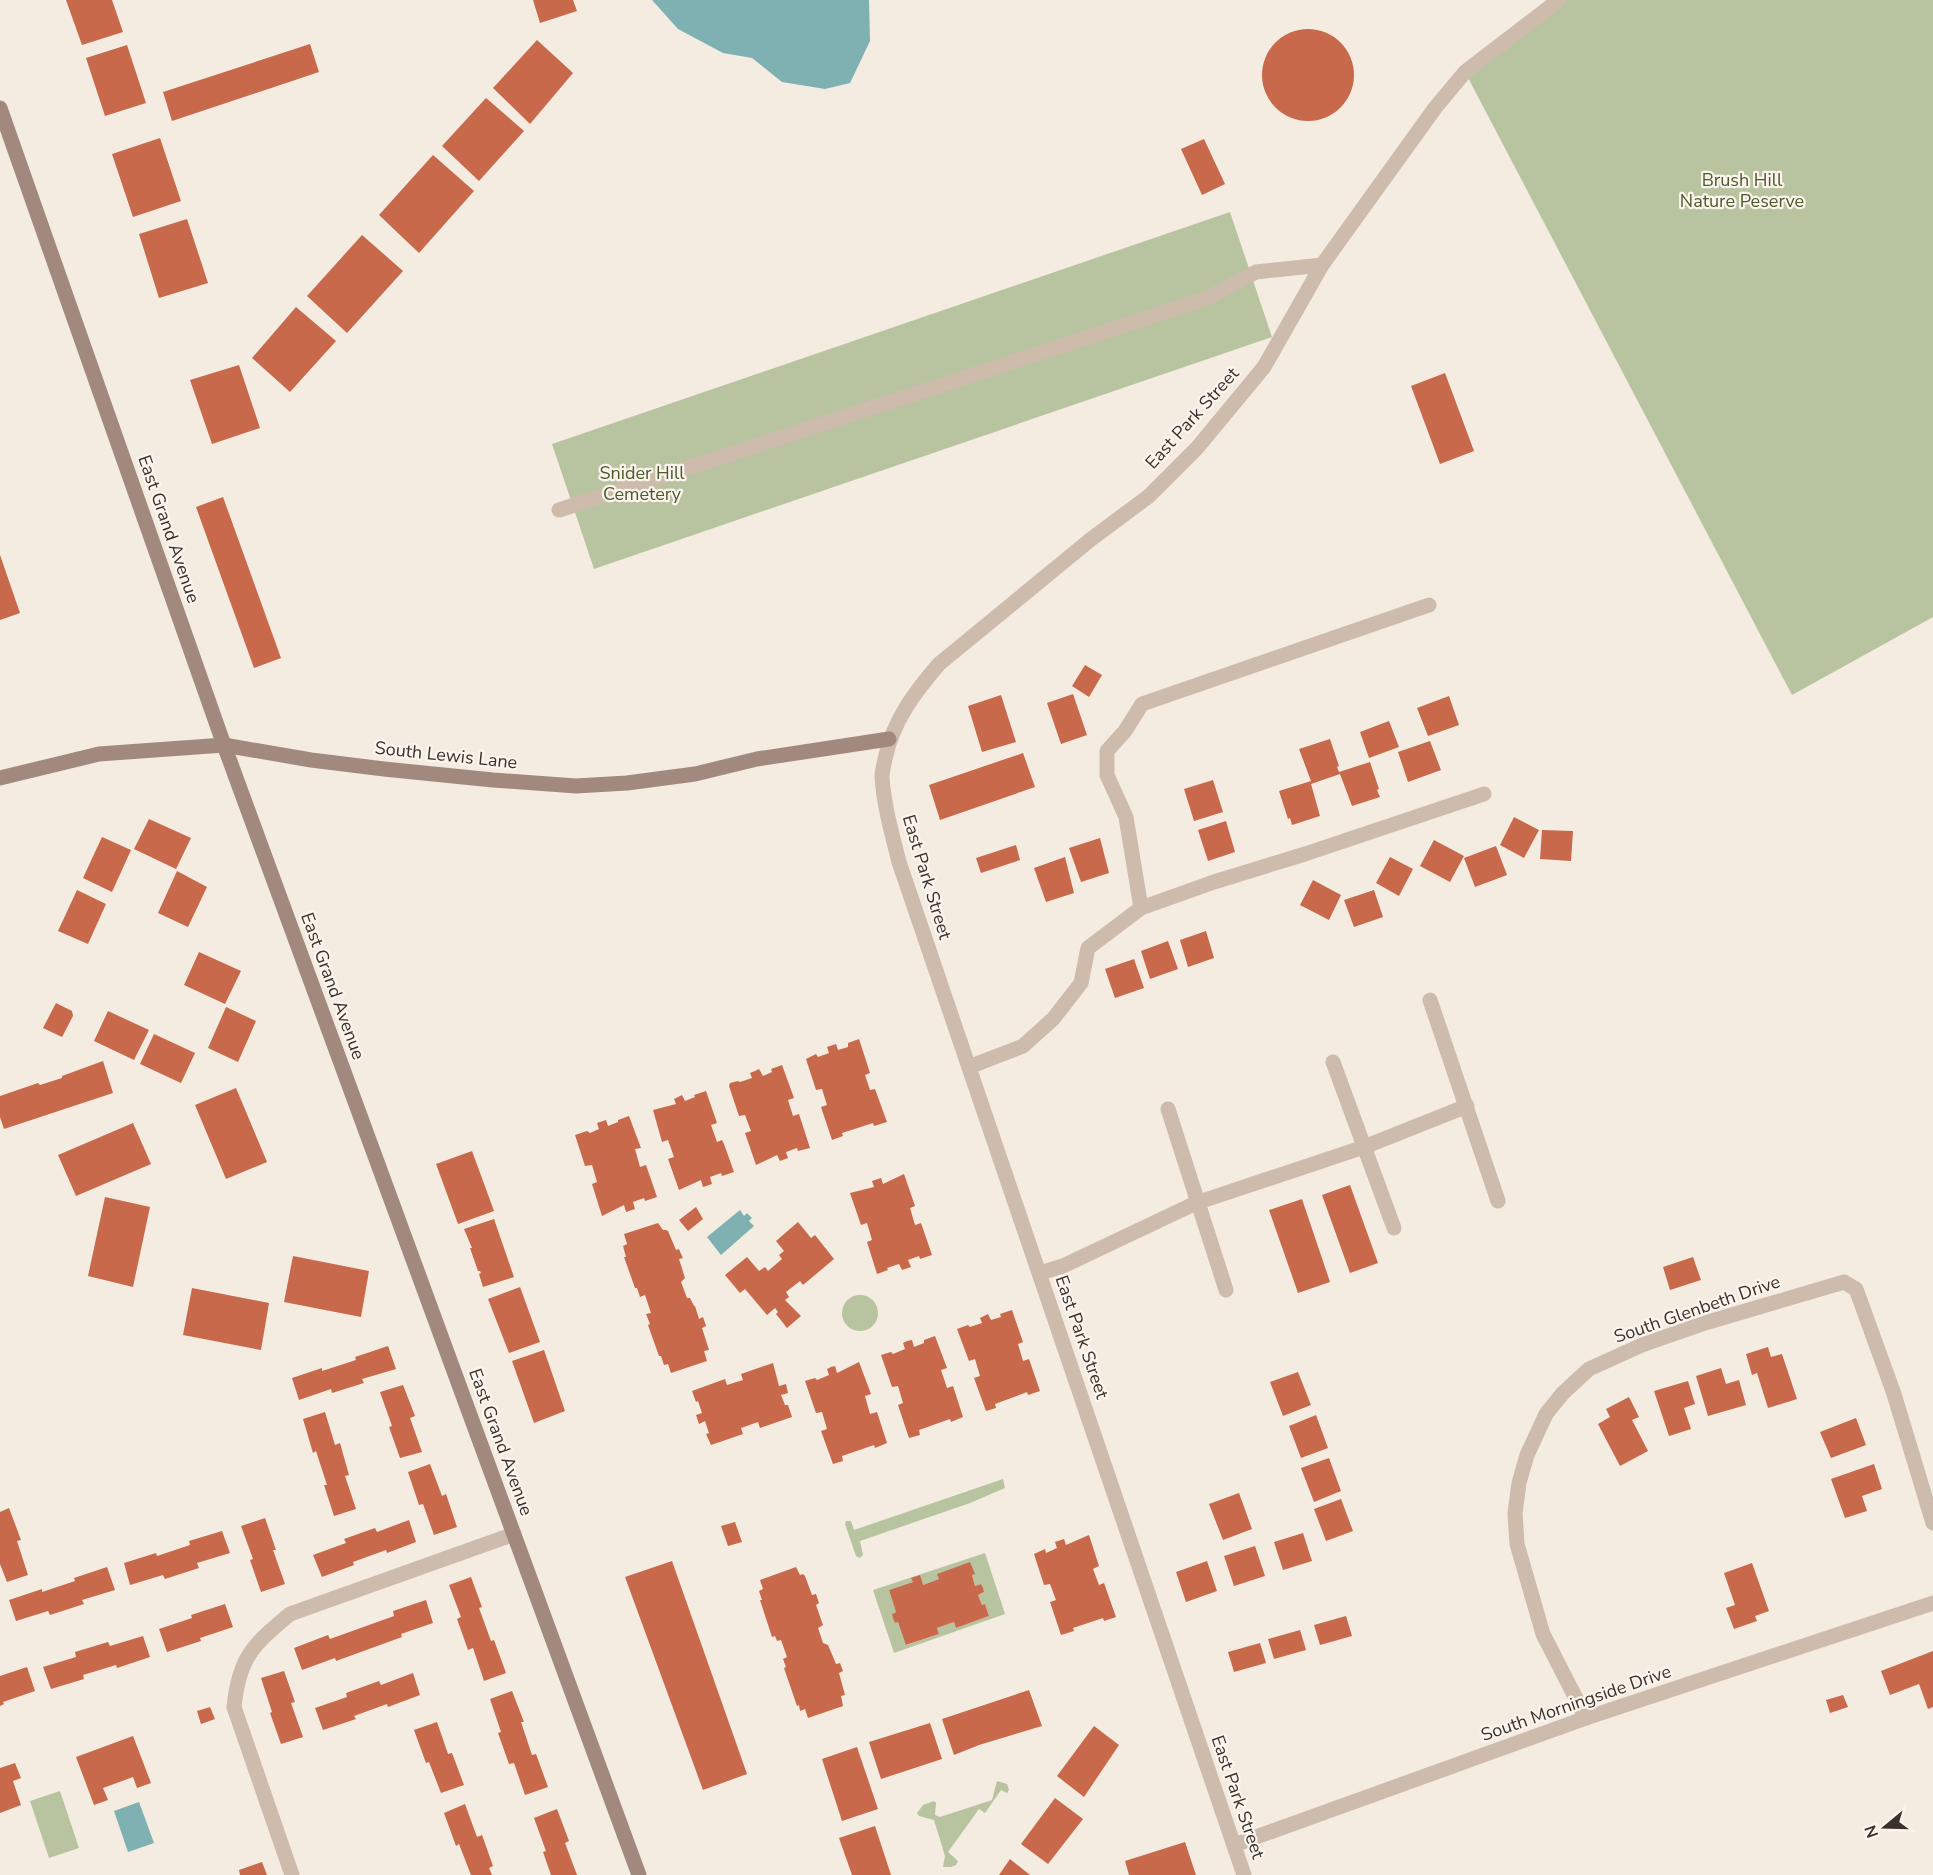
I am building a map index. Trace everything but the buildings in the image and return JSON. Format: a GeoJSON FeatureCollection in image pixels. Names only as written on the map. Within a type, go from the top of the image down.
{"type":"FeatureCollection","features":[{"type":"Feature","properties":{"kind":"street","name":"East Park Street"},"geometry":{"type":"LineString","coordinates":[[1244,1875],[899,862],[887,818],[882,774],[890,739],[901,714],[919,687],[939,664],[1090,540],[1149,495],[1197,448],[1264,367],[1322,265],[1435,108],[1465,72],[1558,0]]}},
{"type":"Feature","properties":{"kind":"street","name":"East Grand Avenue"},"geometry":{"type":"LineString","coordinates":[[0,108],[224,745],[639,1875]]}},
{"type":"Feature","properties":{"kind":"street"},"geometry":{"type":"LineString","coordinates":[[560,510],[1198,302],[1256,272],[1322,265]]}},
{"type":"Feature","properties":{"kind":"street"},"geometry":{"type":"LineString","coordinates":[[1141,908],[1126,817],[1107,775],[1107,751],[1125,730],[1142,704],[1429,605]]}},
{"type":"Feature","properties":{"kind":"street","name":"South Lewis Lane"},"geometry":{"type":"LineString","coordinates":[[0,778],[99,754],[224,745],[311,760],[384,769],[576,786],[627,783],[695,774],[757,759],[890,739]]}},
{"type":"Feature","properties":{"kind":"street"},"geometry":{"type":"LineString","coordinates":[[969,1067],[1023,1046],[1053,1019],[1081,983],[1088,948],[1141,908],[1484,794]]}},
{"type":"Feature","properties":{"kind":"street"},"geometry":{"type":"LineString","coordinates":[[1430,1000],[1498,1201]]}},
{"type":"Feature","properties":{"kind":"street"},"geometry":{"type":"LineString","coordinates":[[1333,1062],[1394,1228]]}},
{"type":"Feature","properties":{"kind":"street"},"geometry":{"type":"LineString","coordinates":[[1040,1273],[1063,1266],[1196,1203],[1364,1147],[1467,1106]]}},
{"type":"Feature","properties":{"kind":"street"},"geometry":{"type":"LineString","coordinates":[[1168,1109],[1196,1203],[1226,1290]]}},
{"type":"Feature","properties":{"kind":"street","name":"South Glenbeth Drive"},"geometry":{"type":"LineString","coordinates":[[1586,1718],[1543,1634],[1517,1544],[1515,1513],[1519,1483],[1527,1455],[1546,1414],[1563,1393],[1589,1369],[1642,1345],[1706,1323],[1844,1282],[1856,1289],[1894,1394],[1933,1523]]}},
{"type":"Feature","properties":{"kind":"street"},"geometry":{"type":"LineString","coordinates":[[292,1875],[234,1707],[236,1684],[247,1656],[264,1636],[290,1614],[514,1534]]}},
{"type":"Feature","properties":{"kind":"street","name":"South Morningside Drive"},"geometry":{"type":"LineString","coordinates":[[1234,1845],[1586,1718],[1933,1603]]}},
{"type":"Feature","properties":{"kind":"green space","name":"Brush Hill Nature Peserve"},"geometry":{"type":"Polygon","coordinates":[[[1559,0],[1933,0],[1933,617],[1792,695],[1465,72],[1559,0]]]}},
{"type":"Feature","properties":{"kind":"green space","name":"Snider Hill Cemetery"},"geometry":{"type":"Polygon","coordinates":[[[1230,212],[1272,337],[594,569],[552,444],[1230,212]]]}},
{"type":"Feature","properties":{"kind":"green space"},"geometry":{"type":"Polygon","coordinates":[[[860,1295],[873,1300],[878,1313],[873,1326],[860,1331],[847,1326],[842,1313],[847,1300],[860,1295]]]}},
{"type":"Feature","properties":{"kind":"green space"},"geometry":{"type":"Polygon","coordinates":[[[1003,1479],[1005,1488],[970,1503],[860,1541],[863,1555],[860,1558],[856,1556],[846,1521],[851,1521],[854,1530],[1003,1479]]]}},
{"type":"Feature","properties":{"kind":"green space"},"geometry":{"type":"Polygon","coordinates":[[[985,1553],[1005,1614],[894,1653],[873,1590],[985,1553]],[[970,1563],[938,1574],[939,1579],[923,1585],[912,1578],[913,1582],[889,1590],[896,1612],[892,1614],[895,1623],[898,1622],[907,1645],[939,1634],[937,1628],[954,1622],[956,1628],[989,1616],[985,1604],[982,1605],[978,1595],[984,1592],[981,1584],[975,1586],[972,1575],[974,1574],[970,1563]]]}},
{"type":"Feature","properties":{"kind":"green space"},"geometry":{"type":"Polygon","coordinates":[[[997,1781],[1007,1784],[1009,1790],[1007,1793],[1001,1790],[985,1813],[979,1809],[948,1852],[958,1861],[956,1865],[943,1867],[945,1856],[934,1820],[919,1816],[917,1813],[923,1805],[934,1801],[936,1803],[935,1815],[940,1817],[992,1800],[997,1781]]]}},
{"type":"Feature","properties":{"kind":"green space"},"geometry":{"type":"Polygon","coordinates":[[[60,1791],[79,1848],[49,1858],[30,1801],[60,1791]]]}},
{"type":"Feature","properties":{"kind":"water"},"geometry":{"type":"Polygon","coordinates":[[[652,0],[869,0],[870,41],[850,83],[825,89],[782,82],[752,58],[723,53],[678,29],[652,0]]]}},
{"type":"Feature","properties":{"kind":"water"},"geometry":{"type":"Polygon","coordinates":[[[740,1210],[744,1216],[747,1213],[752,1218],[749,1221],[754,1226],[721,1255],[707,1237],[740,1210]]]}},
{"type":"Feature","properties":{"kind":"water"},"geometry":{"type":"Polygon","coordinates":[[[139,1802],[154,1843],[128,1852],[114,1811],[139,1802]]]}}]}
